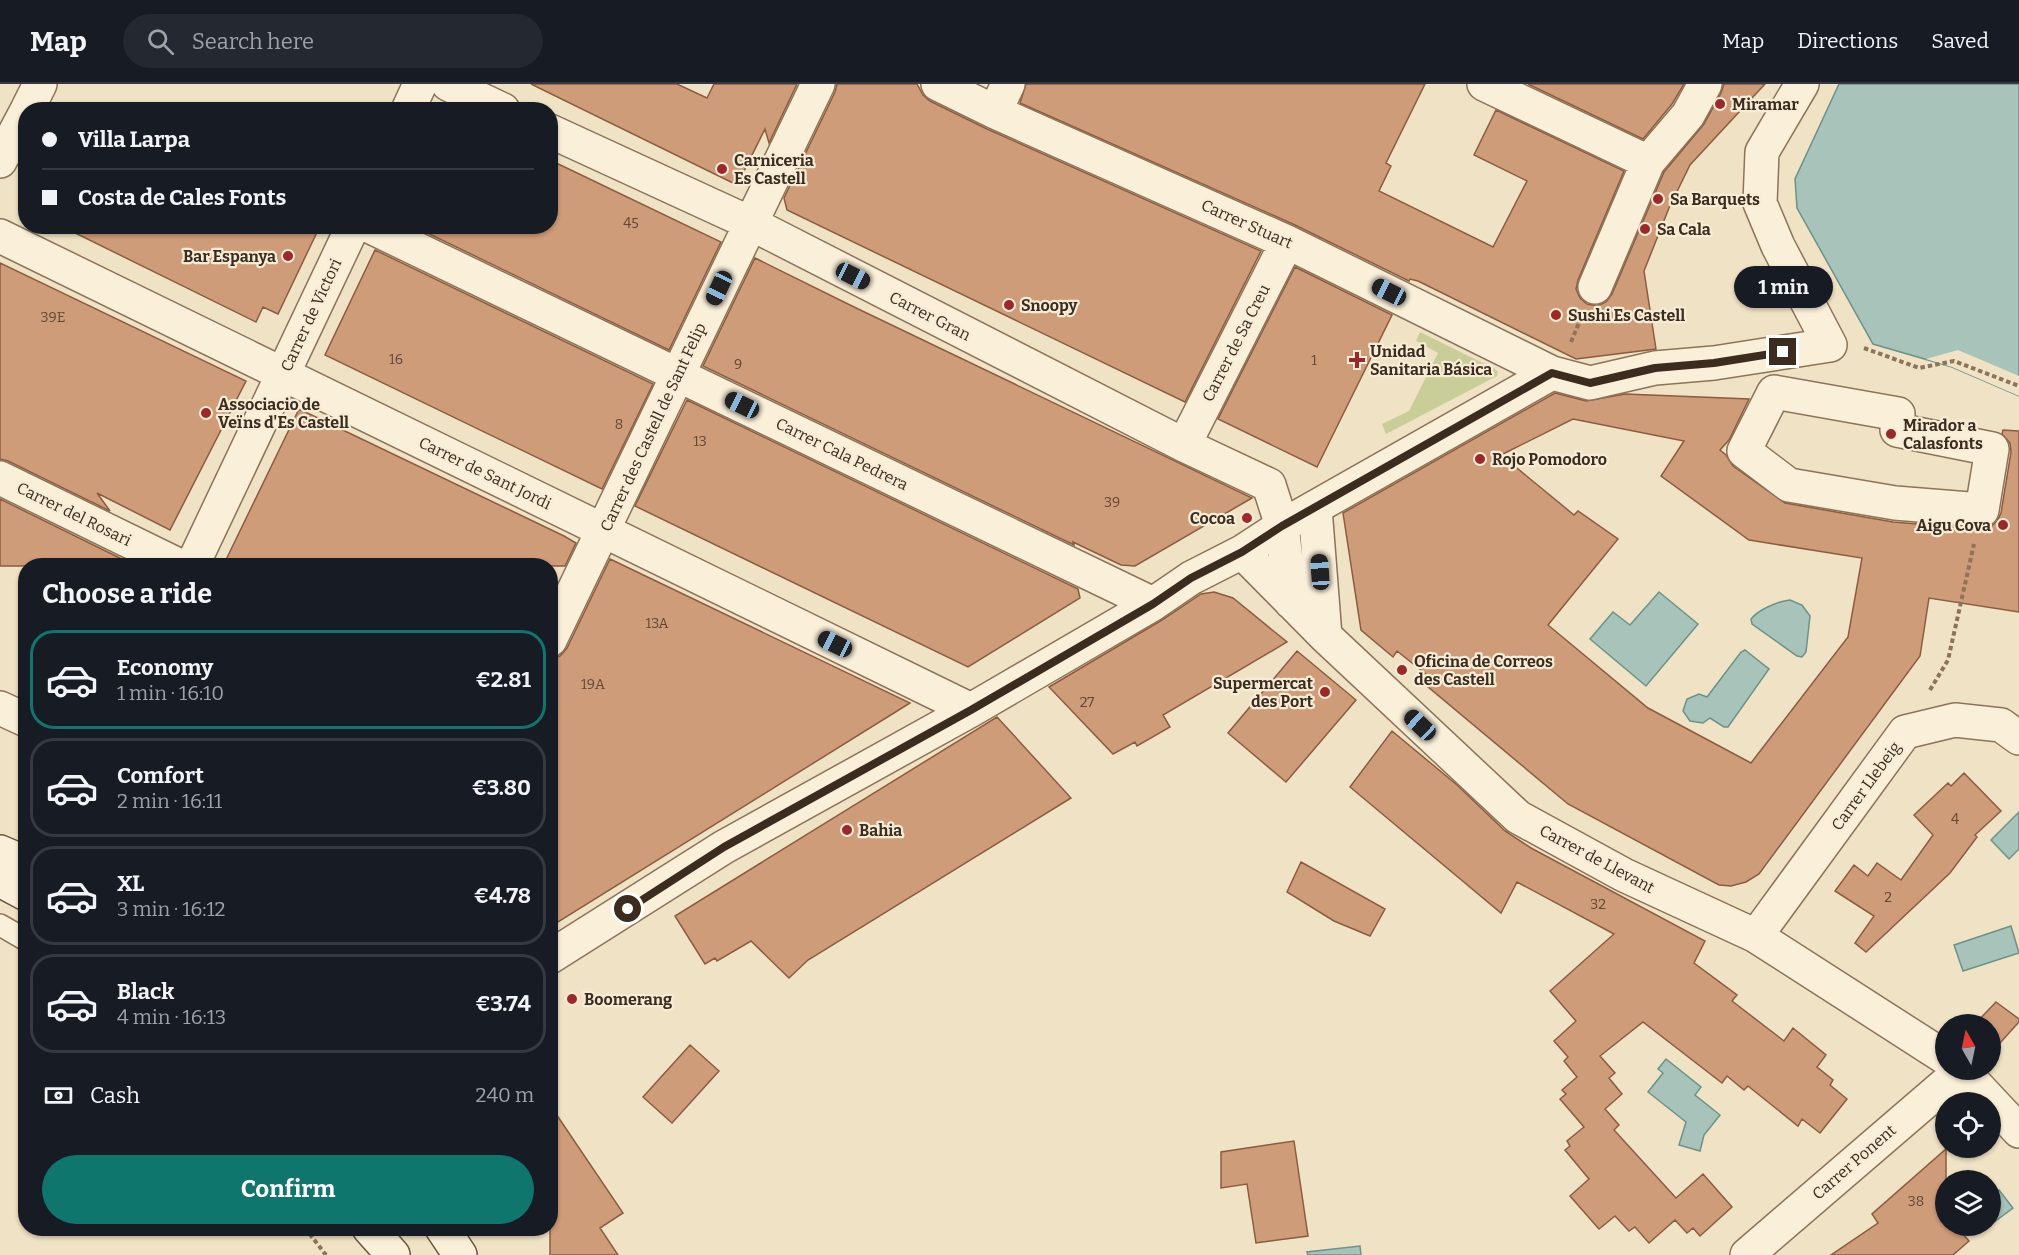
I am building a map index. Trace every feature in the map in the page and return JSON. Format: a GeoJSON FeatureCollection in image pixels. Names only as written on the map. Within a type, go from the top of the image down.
{"type":"FeatureCollection","features":[{"type":"Feature","properties":{"kind":"street"},"geometry":{"type":"LineString","coordinates":[[31,102],[40,84]]}},
{"type":"Feature","properties":{"kind":"street"},"geometry":{"type":"LineString","coordinates":[[412,102],[420,84]]}},
{"type":"Feature","properties":{"kind":"street"},"geometry":{"type":"LineString","coordinates":[[448,84],[486,102]]}},
{"type":"Feature","properties":{"kind":"street","name":"Carrer des Castell de Sant Felip"},"geometry":{"type":"LineString","coordinates":[[558,624],[818,84]]}},
{"type":"Feature","properties":{"kind":"street","name":"Carrer Stuart"},"geometry":{"type":"LineString","coordinates":[[938,84],[1001,98],[1552,373],[1590,383],[1655,368],[1714,363],[1830,345]]}},
{"type":"Feature","properties":{"kind":"street"},"geometry":{"type":"LineString","coordinates":[[1484,84],[1648,162]]}},
{"type":"Feature","properties":{"kind":"street"},"geometry":{"type":"LineString","coordinates":[[1595,287],[1648,162],[1688,115],[1705,84]]}},
{"type":"Feature","properties":{"kind":"street"},"geometry":{"type":"LineString","coordinates":[[1802,84],[1762,152],[1760,203],[1778,246],[1830,345]]}},
{"type":"Feature","properties":{"kind":"street"},"geometry":{"type":"LineString","coordinates":[[0,161],[18,126]]}},
{"type":"Feature","properties":{"kind":"street","name":"Carrer Gran"},"geometry":{"type":"LineString","coordinates":[[558,135],[750,224],[1184,445],[1269,485],[1282,526]]}},
{"type":"Feature","properties":{"kind":"street","name":"Carrer de Victori"},"geometry":{"type":"LineString","coordinates":[[196,558],[348,234]]}},
{"type":"Feature","properties":{"kind":"street","name":"Carrer Cala Pedrera"},"geometry":{"type":"LineString","coordinates":[[386,234],[1153,604]]}},
{"type":"Feature","properties":{"kind":"street","name":"Carrer de Sant Jordi"},"geometry":{"type":"LineString","coordinates":[[0,236],[971,710]]}},
{"type":"Feature","properties":{"kind":"street","name":"Carrer de Sa Creu"},"geometry":{"type":"LineString","coordinates":[[1184,445],[1287,242]]}},
{"type":"Feature","properties":{"kind":"street"},"geometry":{"type":"LineString","coordinates":[[558,952],[724,847],[971,710],[1153,604],[1191,578],[1242,552],[1282,526],[1552,373]]}},
{"type":"Feature","properties":{"kind":"street"},"geometry":{"type":"LineString","coordinates":[[1774,392],[1898,414],[1897,430],[1992,449],[1982,510],[1895,502],[1789,485],[1744,451],[1774,392]]}},
{"type":"Feature","properties":{"kind":"street","name":"Carrer del Rosari"},"geometry":{"type":"LineString","coordinates":[[0,478],[164,558]]}},
{"type":"Feature","properties":{"kind":"street"},"geometry":{"type":"LineString","coordinates":[[1315,508],[1325,636]]}},
{"type":"Feature","properties":{"kind":"street"},"geometry":{"type":"LineString","coordinates":[[1282,526],[1292,602]]}},
{"type":"Feature","properties":{"kind":"street","name":"Carrer de Llevant"},"geometry":{"type":"LineString","coordinates":[[1242,552],[1325,636],[1518,818],[1624,875],[1755,936],[1935,1051]]}},
{"type":"Feature","properties":{"kind":"street"},"geometry":{"type":"LineString","coordinates":[[0,708],[18,716]]}},
{"type":"Feature","properties":{"kind":"street","name":"Carrer Llebeig"},"geometry":{"type":"LineString","coordinates":[[1755,936],[1905,732],[1955,720],[2001,725],[2019,738]]}},
{"type":"Feature","properties":{"kind":"street"},"geometry":{"type":"LineString","coordinates":[[0,852],[18,859]]}},
{"type":"Feature","properties":{"kind":"street"},"geometry":{"type":"LineString","coordinates":[[0,880],[18,890]]}},
{"type":"Feature","properties":{"kind":"street","name":"Carrer Ponent"},"geometry":{"type":"LineString","coordinates":[[1747,1255],[1950,1080]]}},
{"type":"Feature","properties":{"kind":"street"},"geometry":{"type":"LineString","coordinates":[[1971,1080],[2019,1131]]}},
{"type":"Feature","properties":{"kind":"street"},"geometry":{"type":"LineString","coordinates":[[447,1236],[460,1255]]}},
{"type":"Feature","properties":{"kind":"lane"},"geometry":{"type":"LineString","coordinates":[[0,925],[18,935]]}},
{"type":"Feature","properties":{"kind":"path"},"geometry":{"type":"LineString","coordinates":[[1552,373],[1569,346],[1595,287]]}},
{"type":"Feature","properties":{"kind":"path"},"geometry":{"type":"LineString","coordinates":[[1830,345],[1856,345],[1919,368],[1954,361],[2019,386]]}},
{"type":"Feature","properties":{"kind":"path"},"geometry":{"type":"LineString","coordinates":[[1905,732],[1948,660],[1982,510]]}},
{"type":"Feature","properties":{"kind":"path"},"geometry":{"type":"LineString","coordinates":[[312,1236],[327,1255]]}},
{"type":"Feature","properties":{"kind":"green space"},"geometry":{"type":"Polygon","coordinates":[[[1420,332],[1495,369],[1498,372],[1497,376],[1386,434],[1382,424],[1409,411],[1438,353],[1416,341],[1420,332]]]}},
{"type":"Feature","properties":{"kind":"water"},"geometry":{"type":"Polygon","coordinates":[[[1839,84],[2019,84],[2019,396],[1952,367],[1873,344],[1797,208],[1795,179],[1839,84]]]}},
{"type":"Feature","properties":{"kind":"water"},"geometry":{"type":"Polygon","coordinates":[[[1659,592],[1698,624],[1646,686],[1590,639],[1613,612],[1630,625],[1659,592]]]}},
{"type":"Feature","properties":{"kind":"water"},"geometry":{"type":"Polygon","coordinates":[[[1790,600],[1802,605],[1810,616],[1806,652],[1802,657],[1797,656],[1752,624],[1751,619],[1758,612],[1774,604],[1790,600]]]}},
{"type":"Feature","properties":{"kind":"water"},"geometry":{"type":"Polygon","coordinates":[[[1745,650],[1769,669],[1728,727],[1710,718],[1703,723],[1690,721],[1683,711],[1687,699],[1699,694],[1707,697],[1741,652],[1745,650]]]}},
{"type":"Feature","properties":{"kind":"water"},"geometry":{"type":"Polygon","coordinates":[[[2019,812],[2019,849],[2009,859],[1991,840],[2019,812]]]}},
{"type":"Feature","properties":{"kind":"water"},"geometry":{"type":"Polygon","coordinates":[[[2011,926],[2019,953],[1963,971],[1954,945],[2011,926]]]}},
{"type":"Feature","properties":{"kind":"water"},"geometry":{"type":"Polygon","coordinates":[[[1666,1059],[1701,1087],[1695,1095],[1720,1115],[1704,1135],[1700,1151],[1679,1145],[1686,1122],[1648,1092],[1663,1073],[1658,1069],[1666,1059]]]}},
{"type":"Feature","properties":{"kind":"water"},"geometry":{"type":"Polygon","coordinates":[[[2001,1193],[2013,1208],[2001,1217],[2001,1193]]]}},
{"type":"Feature","properties":{"kind":"water"},"geometry":{"type":"Polygon","coordinates":[[[1360,1246],[1361,1255],[1308,1255],[1307,1252],[1360,1246]]]}},
{"type":"Feature","properties":{"kind":"pier"},"geometry":{"type":"Polygon","coordinates":[[[1958,350],[2019,376],[2019,396],[1952,367],[1926,359],[1958,350]]]}},
{"type":"Feature","properties":{"kind":"building"},"geometry":{"type":"Polygon","coordinates":[[[531,84],[677,84],[707,98],[714,84],[797,84],[769,143],[765,129],[737,185],[531,84]]]}},
{"type":"Feature","properties":{"kind":"building"},"geometry":{"type":"Polygon","coordinates":[[[837,84],[917,84],[923,95],[930,101],[987,129],[1261,251],[1185,402],[787,210],[784,198],[837,84]]]}},
{"type":"Feature","properties":{"kind":"building"},"geometry":{"type":"Polygon","coordinates":[[[1026,84],[1425,84],[1386,163],[1391,166],[1379,191],[1493,247],[1527,181],[1474,155],[1496,110],[1624,171],[1576,289],[1580,298],[1587,304],[1597,306],[1606,302],[1612,294],[1664,172],[1704,124],[1724,84],[1765,84],[1690,165],[1669,208],[1644,271],[1656,349],[1576,359],[1418,281],[1410,279],[1409,281],[1295,225],[1020,103],[1026,84]]]}},
{"type":"Feature","properties":{"kind":"building"},"geometry":{"type":"Polygon","coordinates":[[[1528,84],[1684,84],[1672,104],[1643,139],[1528,84]]]}},
{"type":"Feature","properties":{"kind":"building"},"geometry":{"type":"Polygon","coordinates":[[[558,164],[721,242],[669,350],[430,234],[558,234],[558,164]]]}},
{"type":"Feature","properties":{"kind":"building"},"geometry":{"type":"Polygon","coordinates":[[[77,234],[316,234],[278,314],[263,307],[256,322],[77,234]]]}},
{"type":"Feature","properties":{"kind":"building"},"geometry":{"type":"Polygon","coordinates":[[[375,250],[653,384],[602,489],[325,355],[375,250]]]}},
{"type":"Feature","properties":{"kind":"building"},"geometry":{"type":"Polygon","coordinates":[[[755,258],[1252,498],[1135,566],[1121,565],[1073,542],[1074,545],[703,366],[755,258]]]}},
{"type":"Feature","properties":{"kind":"building"},"geometry":{"type":"Polygon","coordinates":[[[0,263],[246,381],[170,530],[97,493],[110,511],[0,459],[0,263]]]}},
{"type":"Feature","properties":{"kind":"building","name":"Unidad Sanitaria Básica"},"geometry":{"type":"Polygon","coordinates":[[[1295,267],[1392,315],[1317,467],[1218,419],[1295,267]]]}},
{"type":"Feature","properties":{"kind":"building"},"geometry":{"type":"Polygon","coordinates":[[[1555,393],[1586,401],[1625,394],[1749,399],[1729,440],[1720,450],[1733,466],[1785,503],[1893,522],[1980,529],[1990,527],[2001,513],[2011,452],[2010,443],[2002,434],[2003,430],[2019,431],[2019,612],[1929,598],[1920,656],[1759,874],[1746,882],[1731,886],[1719,885],[1568,804],[1427,686],[1432,679],[1397,651],[1393,657],[1361,630],[1343,513],[1555,393]],[[1573,419],[1501,455],[1574,515],[1578,511],[1618,539],[1548,625],[1648,708],[1751,763],[1848,637],[1862,558],[1749,540],[1661,476],[1684,441],[1573,419]]]}},
{"type":"Feature","properties":{"kind":"building"},"geometry":{"type":"Polygon","coordinates":[[[687,400],[1078,589],[1080,598],[968,667],[635,506],[687,400]]]}},
{"type":"Feature","properties":{"kind":"building"},"geometry":{"type":"Polygon","coordinates":[[[299,409],[576,543],[565,566],[558,566],[558,558],[227,558],[299,409]]]}},
{"type":"Feature","properties":{"kind":"building"},"geometry":{"type":"Polygon","coordinates":[[[0,499],[120,558],[18,558],[18,566],[0,566],[0,499]]]}},
{"type":"Feature","properties":{"kind":"building"},"geometry":{"type":"Polygon","coordinates":[[[610,559],[910,703],[558,922],[558,657],[567,648],[610,559]]]}},
{"type":"Feature","properties":{"kind":"building"},"geometry":{"type":"Polygon","coordinates":[[[1214,592],[1233,598],[1287,642],[1163,715],[1170,727],[1137,746],[1135,742],[1113,754],[1049,687],[1162,620],[1201,594],[1214,592]]]}},
{"type":"Feature","properties":{"kind":"building"},"geometry":{"type":"Polygon","coordinates":[[[1297,651],[1356,700],[1286,782],[1228,733],[1297,651]]]}},
{"type":"Feature","properties":{"kind":"building"},"geometry":{"type":"Polygon","coordinates":[[[997,717],[1071,798],[808,960],[789,978],[751,941],[717,961],[715,958],[705,964],[675,916],[997,717]]]}},
{"type":"Feature","properties":{"kind":"building"},"geometry":{"type":"Polygon","coordinates":[[[1392,731],[1457,785],[1505,831],[1531,848],[1705,941],[1694,963],[1737,995],[1732,1001],[1784,1041],[1793,1028],[1826,1055],[1817,1067],[1833,1080],[1830,1085],[1847,1099],[1820,1133],[1802,1119],[1798,1126],[1748,1086],[1744,1090],[1727,1076],[1722,1083],[1643,1022],[1600,1056],[1615,1073],[1609,1078],[1622,1094],[1605,1109],[1619,1125],[1614,1130],[1676,1198],[1703,1174],[1732,1207],[1700,1236],[1693,1228],[1687,1233],[1675,1220],[1649,1243],[1635,1227],[1629,1231],[1615,1216],[1599,1229],[1570,1196],[1589,1179],[1565,1150],[1570,1146],[1567,1141],[1584,1127],[1560,1099],[1566,1094],[1562,1090],[1577,1077],[1564,1061],[1568,1057],[1554,1041],[1576,1021],[1550,991],[1614,934],[1517,882],[1501,913],[1350,787],[1392,731]]]}},
{"type":"Feature","properties":{"kind":"building"},"geometry":{"type":"Polygon","coordinates":[[[1964,773],[2001,811],[1975,835],[1977,837],[1950,873],[1866,952],[1855,943],[1874,916],[1835,891],[1854,865],[1868,876],[1877,863],[1901,880],[1933,835],[1914,815],[1948,783],[1951,786],[1964,773]]]}},
{"type":"Feature","properties":{"kind":"building"},"geometry":{"type":"Polygon","coordinates":[[[1301,862],[1385,909],[1370,936],[1334,921],[1287,892],[1301,862]]]}},
{"type":"Feature","properties":{"kind":"building"},"geometry":{"type":"Polygon","coordinates":[[[1996,1002],[2019,1019],[2019,1022],[2001,1042],[2001,1014],[1985,1014],[1996,1002]]]}},
{"type":"Feature","properties":{"kind":"building"},"geometry":{"type":"Polygon","coordinates":[[[690,1045],[719,1071],[672,1123],[643,1097],[690,1045]]]}},
{"type":"Feature","properties":{"kind":"building"},"geometry":{"type":"Polygon","coordinates":[[[558,1117],[623,1213],[600,1228],[618,1255],[550,1255],[550,1236],[558,1236],[558,1117]]]}},
{"type":"Feature","properties":{"kind":"building"},"geometry":{"type":"Polygon","coordinates":[[[1294,1141],[1308,1236],[1256,1243],[1247,1184],[1221,1188],[1221,1152],[1294,1141]]]}},
{"type":"Feature","properties":{"kind":"building"},"geometry":{"type":"Polygon","coordinates":[[[1936,1158],[1946,1158],[1946,1170],[1935,1170],[1935,1236],[1965,1236],[1969,1241],[1953,1255],[1831,1255],[1878,1223],[1872,1214],[1936,1158]]]}},
{"type":"Feature","properties":{"kind":"place","name":"Miramar"},"geometry":{"type":"Point","coordinates":[1720,104]}},
{"type":"Feature","properties":{"kind":"place","name":"Carniceria Es Castell"},"geometry":{"type":"Point","coordinates":[722,169]}},
{"type":"Feature","properties":{"kind":"place","name":"Sa Barquets"},"geometry":{"type":"Point","coordinates":[1658,199]}},
{"type":"Feature","properties":{"kind":"place","name":"Sa Cala"},"geometry":{"type":"Point","coordinates":[1645,229]}},
{"type":"Feature","properties":{"kind":"place","name":"Bar Espanya"},"geometry":{"type":"Point","coordinates":[288,256]}},
{"type":"Feature","properties":{"kind":"place","name":"Snoopy"},"geometry":{"type":"Point","coordinates":[1009,305]}},
{"type":"Feature","properties":{"kind":"place","name":"Sushi Es Castell"},"geometry":{"type":"Point","coordinates":[1556,315]}},
{"type":"Feature","properties":{"kind":"place","name":"Unidad Sanitaria Básica"},"geometry":{"type":"Point","coordinates":[1357,360]}},
{"type":"Feature","properties":{"kind":"place","name":"Associacio de Veïns d'Es Castell"},"geometry":{"type":"Point","coordinates":[206,413]}},
{"type":"Feature","properties":{"kind":"place","name":"Mirador a Calasfonts"},"geometry":{"type":"Point","coordinates":[1891,434]}},
{"type":"Feature","properties":{"kind":"place","name":"Rojo Pomodoro"},"geometry":{"type":"Point","coordinates":[1480,459]}},
{"type":"Feature","properties":{"kind":"place","name":"Cocoa"},"geometry":{"type":"Point","coordinates":[1247,518]}},
{"type":"Feature","properties":{"kind":"place","name":"Aigu Cova"},"geometry":{"type":"Point","coordinates":[2003,525]}},
{"type":"Feature","properties":{"kind":"place","name":"Oficina de Correos des Castell"},"geometry":{"type":"Point","coordinates":[1402,670]}},
{"type":"Feature","properties":{"kind":"place","name":"Supermercat des Port"},"geometry":{"type":"Point","coordinates":[1325,692]}},
{"type":"Feature","properties":{"kind":"place","name":"Bahia"},"geometry":{"type":"Point","coordinates":[847,830]}},
{"type":"Feature","properties":{"kind":"place","name":"Boomerang"},"geometry":{"type":"Point","coordinates":[572,999]}},
{"type":"Feature","properties":{"kind":"route"},"geometry":{"type":"LineString","coordinates":[[628,909],[724,847],[971,710],[1153,604],[1191,578],[1242,552],[1282,526],[1552,373],[1590,383],[1655,368],[1714,363],[1783,352]]}}]}
